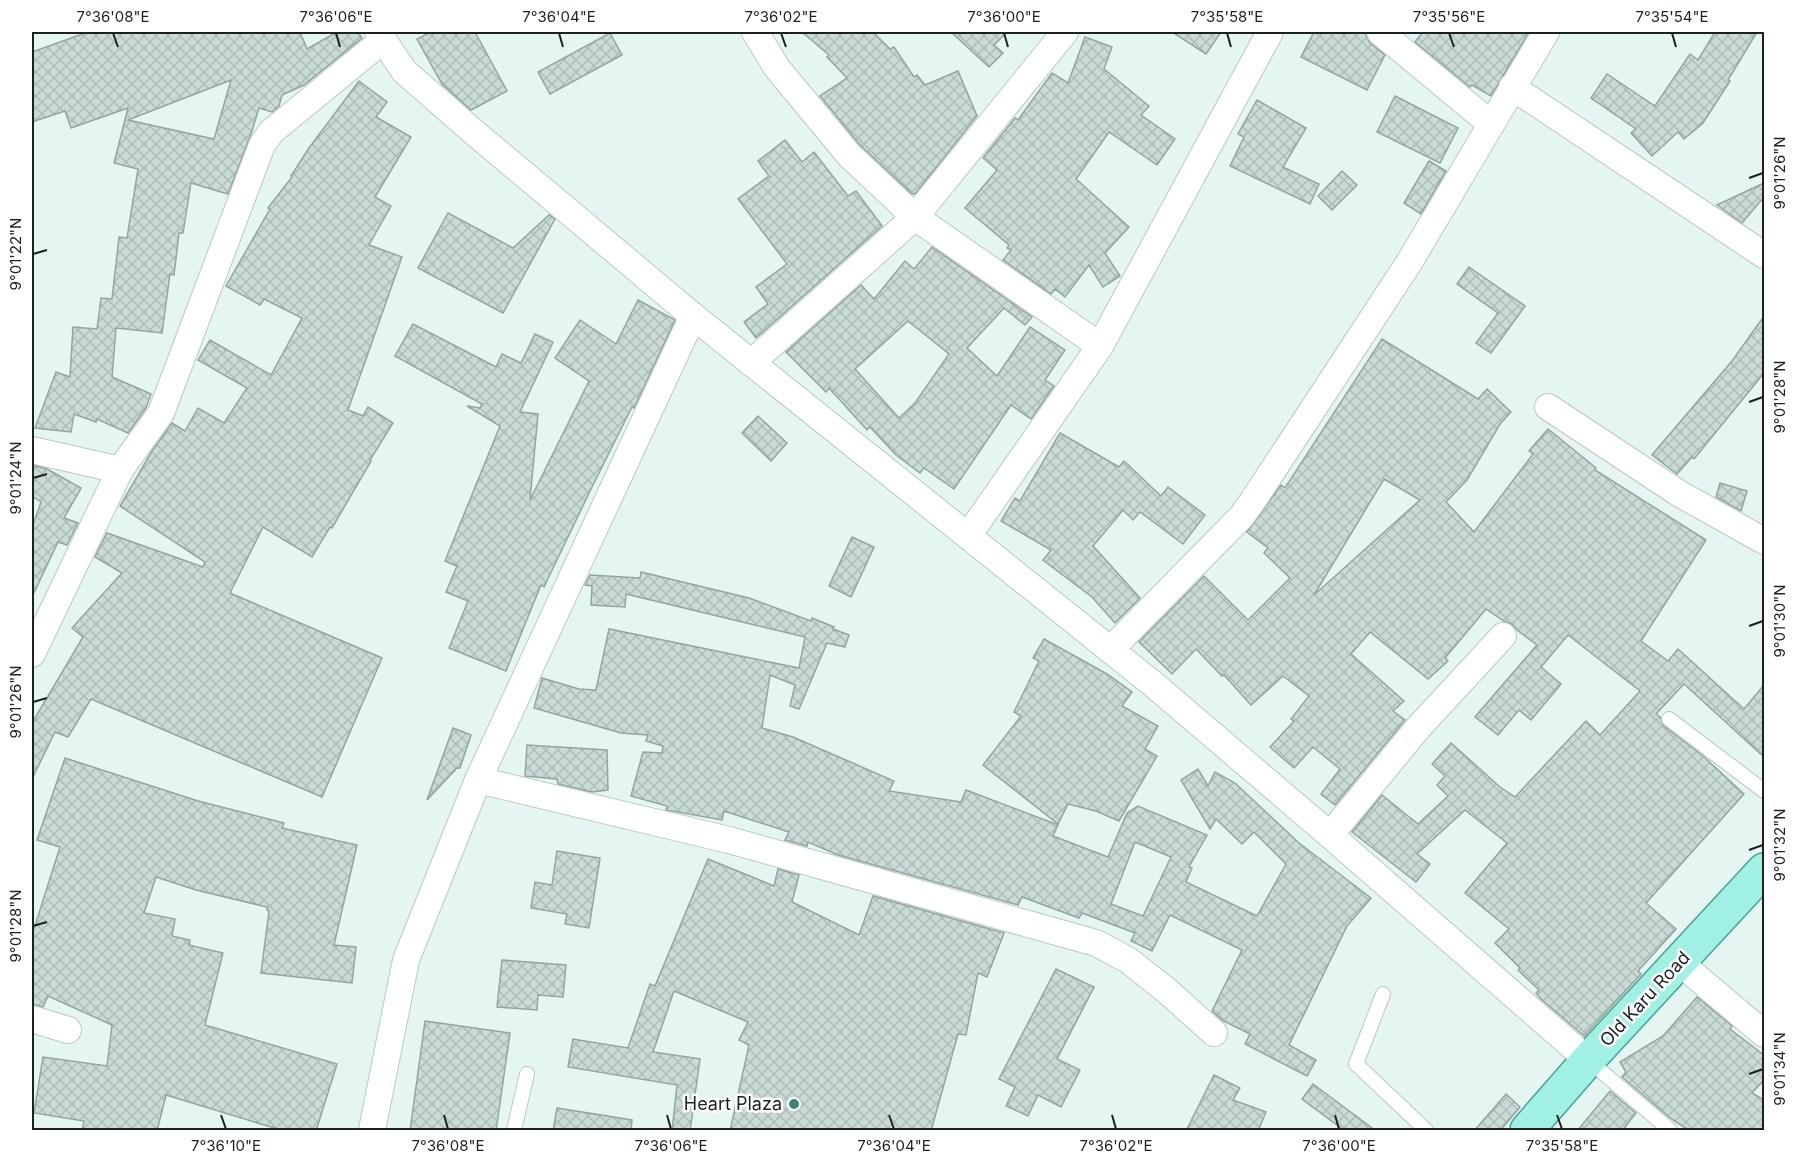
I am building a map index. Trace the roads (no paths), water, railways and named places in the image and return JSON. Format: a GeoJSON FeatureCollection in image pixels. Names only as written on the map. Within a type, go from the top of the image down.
{"type":"FeatureCollection","features":[{"type":"Feature","properties":{"kind":"main road","name":"Old Karu Road"},"geometry":{"type":"LineString","coordinates":[[1527,1131],[1588,1060],[1764,870]]}},
{"type":"Feature","properties":{"kind":"street"},"geometry":{"type":"LineString","coordinates":[[755,32],[777,68],[849,155],[915,217],[1100,346]]}},
{"type":"Feature","properties":{"kind":"street"},"geometry":{"type":"LineString","coordinates":[[751,363],[915,217],[1065,32]]}},
{"type":"Feature","properties":{"kind":"street"},"geometry":{"type":"LineString","coordinates":[[968,536],[1100,346],[1270,32]]}},
{"type":"Feature","properties":{"kind":"street"},"geometry":{"type":"LineString","coordinates":[[1380,32],[1491,124]]}},
{"type":"Feature","properties":{"kind":"street"},"geometry":{"type":"LineString","coordinates":[[1110,650],[1241,517],[1254,499],[1410,261],[1546,32]]}},
{"type":"Feature","properties":{"kind":"street"},"geometry":{"type":"LineString","coordinates":[[32,654],[120,470],[161,413],[262,145],[272,132],[380,36],[404,71],[487,143],[693,316],[1110,650],[1330,835],[1588,1060]]}},
{"type":"Feature","properties":{"kind":"street"},"geometry":{"type":"LineString","coordinates":[[1512,87],[1764,255]]}},
{"type":"Feature","properties":{"kind":"street"},"geometry":{"type":"LineString","coordinates":[[372,1131],[406,960],[478,780],[693,316]]}},
{"type":"Feature","properties":{"kind":"street"},"geometry":{"type":"LineString","coordinates":[[1548,407],[1680,494],[1764,541]]}},
{"type":"Feature","properties":{"kind":"street"},"geometry":{"type":"LineString","coordinates":[[32,450],[120,470]]}},
{"type":"Feature","properties":{"kind":"street"},"geometry":{"type":"LineString","coordinates":[[1330,835],[1418,728],[1503,636]]}},
{"type":"Feature","properties":{"kind":"street"},"geometry":{"type":"LineString","coordinates":[[478,780],[729,840],[1095,943],[1128,960],[1214,1033]]}},
{"type":"Feature","properties":{"kind":"street"},"geometry":{"type":"LineString","coordinates":[[1679,962],[1764,1034]]}},
{"type":"Feature","properties":{"kind":"street"},"geometry":{"type":"LineString","coordinates":[[32,1019],[68,1030]]}},
{"type":"Feature","properties":{"kind":"lane"},"geometry":{"type":"LineString","coordinates":[[1669,719],[1764,791]]}},
{"type":"Feature","properties":{"kind":"lane"},"geometry":{"type":"LineString","coordinates":[[1383,994],[1356,1064],[1426,1131]]}},
{"type":"Feature","properties":{"kind":"lane"},"geometry":{"type":"LineString","coordinates":[[1588,1060],[1670,1131]]}},
{"type":"Feature","properties":{"kind":"lane"},"geometry":{"type":"LineString","coordinates":[[514,1131],[527,1074]]}},
{"type":"Feature","properties":{"kind":"place","name":"Heart Plaza"},"geometry":{"type":"Point","coordinates":[794,1104]}}]}
